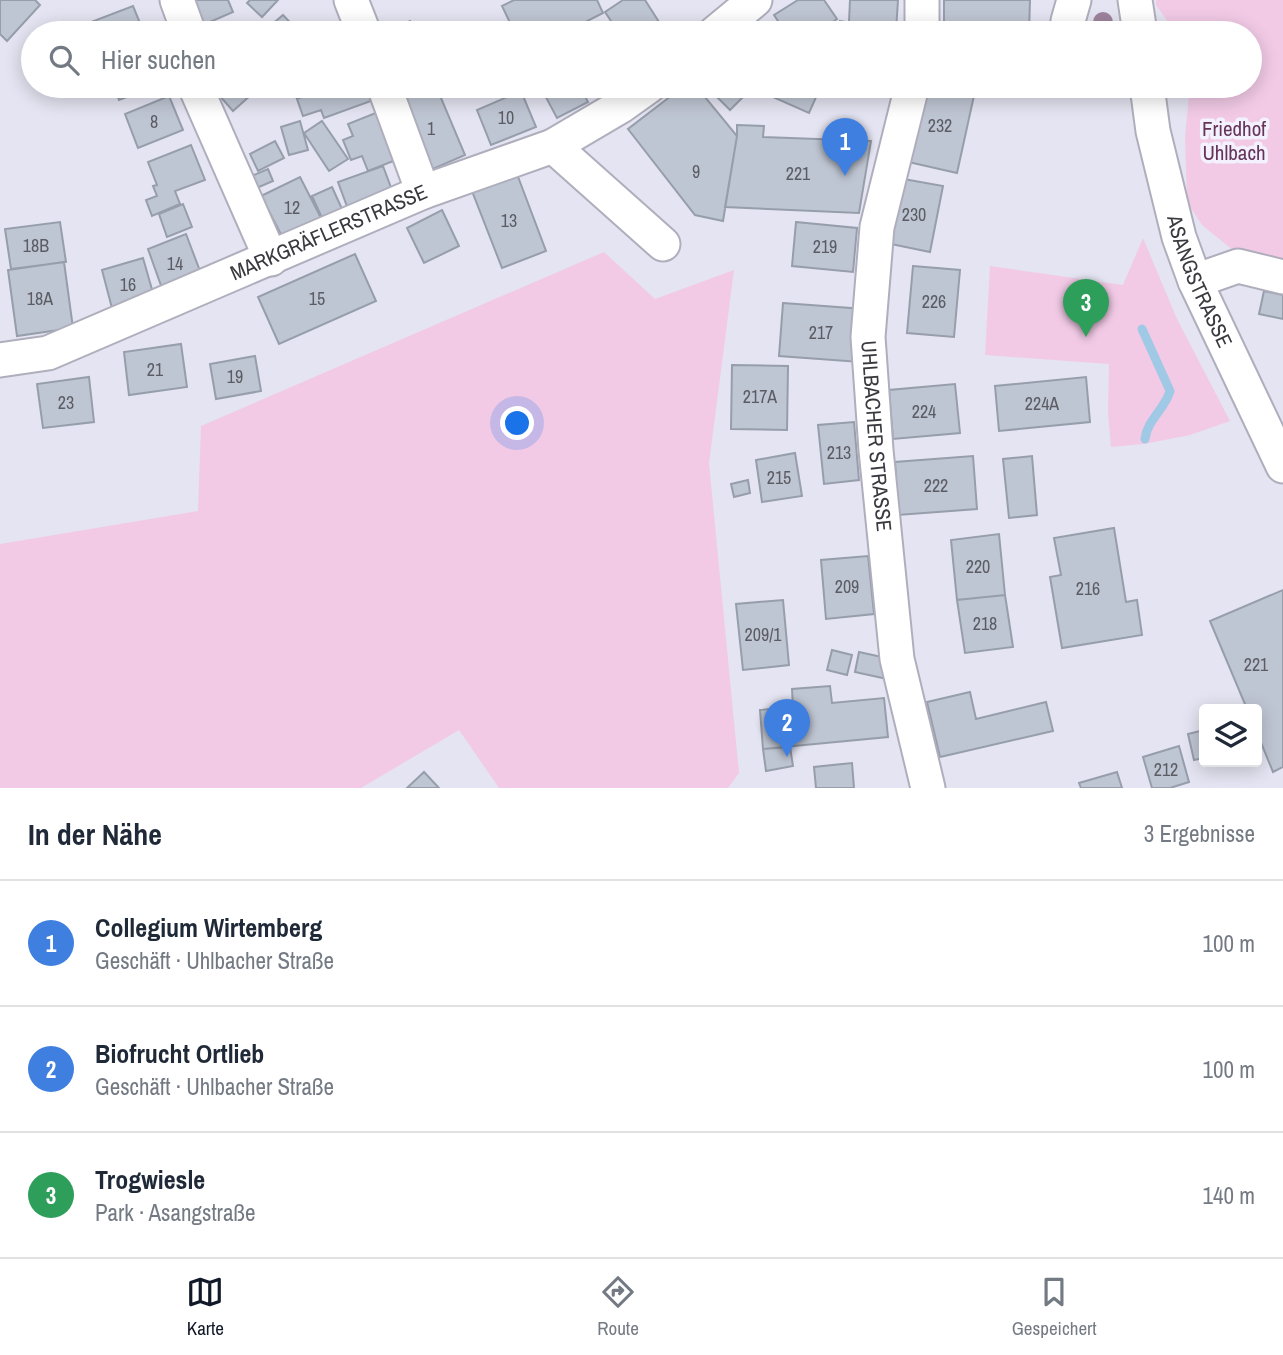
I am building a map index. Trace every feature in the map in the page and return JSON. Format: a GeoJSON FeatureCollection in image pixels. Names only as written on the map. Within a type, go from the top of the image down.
{"type":"FeatureCollection","features":[{"type":"Feature","properties":{"kind":"street"},"geometry":{"type":"LineString","coordinates":[[177,0],[185,21]]}},
{"type":"Feature","properties":{"kind":"street"},"geometry":{"type":"LineString","coordinates":[[351,0],[359,21]]}},
{"type":"Feature","properties":{"kind":"street"},"geometry":{"type":"LineString","coordinates":[[730,21],[755,0]]}},
{"type":"Feature","properties":{"kind":"street"},"geometry":{"type":"LineString","coordinates":[[922,0],[922,21]]}},
{"type":"Feature","properties":{"kind":"street"},"geometry":{"type":"LineString","coordinates":[[1068,21],[1074,0]]}},
{"type":"Feature","properties":{"kind":"street"},"geometry":{"type":"LineString","coordinates":[[1135,0],[1138,21]]}},
{"type":"Feature","properties":{"kind":"street"},"geometry":{"type":"LineString","coordinates":[[200,98],[271,258]]}},
{"type":"Feature","properties":{"kind":"street"},"geometry":{"type":"LineString","coordinates":[[388,98],[423,192]]}},
{"type":"Feature","properties":{"kind":"street","name":"MARKGRÄFLERSTRASSE"},"geometry":{"type":"LineString","coordinates":[[0,360],[48,353],[423,192],[553,146],[632,98]]}},
{"type":"Feature","properties":{"kind":"street","name":"UHLBACHER STRASSE"},"geometry":{"type":"LineString","coordinates":[[909,98],[877,227],[867,337],[897,659],[928,788]]}},
{"type":"Feature","properties":{"kind":"street","name":"ASANGSTRASSE"},"geometry":{"type":"LineString","coordinates":[[1149,98],[1153,131],[1179,237],[1195,281],[1283,466]]}},
{"type":"Feature","properties":{"kind":"street"},"geometry":{"type":"LineString","coordinates":[[553,146],[663,244]]}},
{"type":"Feature","properties":{"kind":"street"},"geometry":{"type":"LineString","coordinates":[[1195,281],[1238,266],[1283,276]]}},
{"type":"Feature","properties":{"kind":"green space","name":"Friedhof Uhlbach"},"geometry":{"type":"Polygon","coordinates":[[[1156,0],[1283,0],[1283,261],[1234,251],[1202,225],[1187,202],[1185,137],[1189,98],[1262,98],[1262,21],[1167,21],[1156,5],[1156,0]]]}},
{"type":"Feature","properties":{"kind":"green space"},"geometry":{"type":"Polygon","coordinates":[[[1143,238],[1177,319],[1230,421],[1190,435],[1111,447],[1108,412],[1109,364],[985,355],[990,266],[1123,285],[1143,238]]]}},
{"type":"Feature","properties":{"kind":"green space"},"geometry":{"type":"Polygon","coordinates":[[[604,252],[655,299],[734,270],[709,463],[739,773],[728,788],[499,788],[459,730],[361,788],[0,788],[0,544],[198,511],[201,426],[604,252]]]}},
{"type":"Feature","properties":{"kind":"building"},"geometry":{"type":"Polygon","coordinates":[[[0,0],[35,0],[40,5],[25,21],[21,21],[21,26],[7,41],[0,34],[0,0]]]}},
{"type":"Feature","properties":{"kind":"building"},"geometry":{"type":"Polygon","coordinates":[[[181,0],[228,0],[233,12],[212,21],[190,21],[181,0]]]}},
{"type":"Feature","properties":{"kind":"building"},"geometry":{"type":"Polygon","coordinates":[[[250,0],[278,0],[262,17],[247,3],[250,0]]]}},
{"type":"Feature","properties":{"kind":"building"},"geometry":{"type":"Polygon","coordinates":[[[514,0],[597,0],[603,13],[587,21],[509,21],[502,6],[514,0]]]}},
{"type":"Feature","properties":{"kind":"building"},"geometry":{"type":"Polygon","coordinates":[[[623,0],[645,0],[658,21],[611,21],[605,12],[623,0]]]}},
{"type":"Feature","properties":{"kind":"building"},"geometry":{"type":"Polygon","coordinates":[[[798,0],[824,0],[837,19],[778,21],[774,15],[798,0]]]}},
{"type":"Feature","properties":{"kind":"building"},"geometry":{"type":"Polygon","coordinates":[[[850,0],[898,0],[897,21],[849,21],[850,0]]]}},
{"type":"Feature","properties":{"kind":"building"},"geometry":{"type":"Polygon","coordinates":[[[944,0],[1030,0],[1029,21],[944,21],[944,0]]]}},
{"type":"Feature","properties":{"kind":"building"},"geometry":{"type":"Polygon","coordinates":[[[133,6],[139,21],[94,21],[133,6]]]}},
{"type":"Feature","properties":{"kind":"building"},"geometry":{"type":"Polygon","coordinates":[[[283,15],[289,21],[276,21],[283,15]]]}},
{"type":"Feature","properties":{"kind":"building"},"geometry":{"type":"Polygon","coordinates":[[[170,98],[183,130],[138,148],[125,114],[170,98]]]}},
{"type":"Feature","properties":{"kind":"building"},"geometry":{"type":"Polygon","coordinates":[[[222,98],[248,98],[233,111],[222,98]]]}},
{"type":"Feature","properties":{"kind":"building"},"geometry":{"type":"Polygon","coordinates":[[[370,98],[371,101],[324,118],[321,110],[303,116],[297,99],[370,98]]]}},
{"type":"Feature","properties":{"kind":"building"},"geometry":{"type":"Polygon","coordinates":[[[406,98],[441,98],[465,155],[426,172],[397,102],[406,98]]]}},
{"type":"Feature","properties":{"kind":"building"},"geometry":{"type":"Polygon","coordinates":[[[505,98],[524,98],[536,127],[491,145],[477,110],[505,98]]]}},
{"type":"Feature","properties":{"kind":"building"},"geometry":{"type":"Polygon","coordinates":[[[546,98],[586,98],[588,102],[557,118],[546,98]]]}},
{"type":"Feature","properties":{"kind":"building"},"geometry":{"type":"Polygon","coordinates":[[[668,98],[706,98],[737,136],[723,221],[695,215],[628,129],[668,98]]]}},
{"type":"Feature","properties":{"kind":"building"},"geometry":{"type":"Polygon","coordinates":[[[718,98],[742,98],[730,110],[718,98]]]}},
{"type":"Feature","properties":{"kind":"building"},"geometry":{"type":"Polygon","coordinates":[[[775,98],[816,98],[809,113],[775,98]]]}},
{"type":"Feature","properties":{"kind":"building"},"geometry":{"type":"Polygon","coordinates":[[[918,98],[973,98],[957,173],[904,161],[918,98]]]}},
{"type":"Feature","properties":{"kind":"building"},"geometry":{"type":"Polygon","coordinates":[[[378,112],[396,160],[368,171],[362,156],[351,160],[343,140],[353,136],[348,124],[378,112]]]}},
{"type":"Feature","properties":{"kind":"building"},"geometry":{"type":"Polygon","coordinates":[[[300,121],[308,150],[289,155],[281,127],[300,121]]]}},
{"type":"Feature","properties":{"kind":"building"},"geometry":{"type":"Polygon","coordinates":[[[322,121],[348,159],[329,171],[304,133],[322,121]]]}},
{"type":"Feature","properties":{"kind":"building"},"geometry":{"type":"Polygon","coordinates":[[[737,125],[764,126],[763,137],[871,141],[859,213],[725,207],[737,125]]]}},
{"type":"Feature","properties":{"kind":"building"},"geometry":{"type":"Polygon","coordinates":[[[275,141],[284,158],[258,171],[250,154],[275,141]]]}},
{"type":"Feature","properties":{"kind":"building"},"geometry":{"type":"Polygon","coordinates":[[[191,145],[205,180],[175,191],[180,204],[152,216],[146,200],[157,196],[153,186],[157,185],[148,162],[191,145]]]}},
{"type":"Feature","properties":{"kind":"building"},"geometry":{"type":"Polygon","coordinates":[[[383,166],[393,193],[348,209],[338,182],[383,166]]]}},
{"type":"Feature","properties":{"kind":"building"},"geometry":{"type":"Polygon","coordinates":[[[268,169],[273,181],[252,190],[247,178],[268,169]]]}},
{"type":"Feature","properties":{"kind":"building"},"geometry":{"type":"Polygon","coordinates":[[[517,174],[546,251],[502,268],[472,191],[517,174]]]}},
{"type":"Feature","properties":{"kind":"building"},"geometry":{"type":"Polygon","coordinates":[[[300,177],[322,220],[284,240],[261,196],[300,177]]]}},
{"type":"Feature","properties":{"kind":"building"},"geometry":{"type":"Polygon","coordinates":[[[898,178],[943,186],[930,252],[886,243],[898,178]]]}},
{"type":"Feature","properties":{"kind":"building"},"geometry":{"type":"Polygon","coordinates":[[[332,187],[342,209],[322,218],[312,196],[332,187]]]}},
{"type":"Feature","properties":{"kind":"building"},"geometry":{"type":"Polygon","coordinates":[[[183,204],[192,227],[167,237],[159,214],[183,204]]]}},
{"type":"Feature","properties":{"kind":"building"},"geometry":{"type":"Polygon","coordinates":[[[442,210],[459,246],[424,263],[407,228],[442,210]]]}},
{"type":"Feature","properties":{"kind":"building"},"geometry":{"type":"Polygon","coordinates":[[[60,222],[66,262],[11,269],[5,229],[60,222]]]}},
{"type":"Feature","properties":{"kind":"building"},"geometry":{"type":"Polygon","coordinates":[[[796,222],[857,228],[853,272],[792,266],[796,222]]]}},
{"type":"Feature","properties":{"kind":"building"},"geometry":{"type":"Polygon","coordinates":[[[186,234],[203,279],[164,294],[148,249],[186,234]]]}},
{"type":"Feature","properties":{"kind":"building"},"geometry":{"type":"Polygon","coordinates":[[[355,254],[376,301],[279,344],[258,297],[355,254]]]}},
{"type":"Feature","properties":{"kind":"building"},"geometry":{"type":"Polygon","coordinates":[[[143,258],[155,300],[113,312],[102,270],[143,258]]]}},
{"type":"Feature","properties":{"kind":"building"},"geometry":{"type":"Polygon","coordinates":[[[64,262],[73,328],[17,336],[8,270],[64,262]]]}},
{"type":"Feature","properties":{"kind":"building"},"geometry":{"type":"Polygon","coordinates":[[[913,266],[960,270],[954,337],[907,333],[913,266]]]}},
{"type":"Feature","properties":{"kind":"building"},"geometry":{"type":"Polygon","coordinates":[[[1264,291],[1283,295],[1283,319],[1259,314],[1264,291]]]}},
{"type":"Feature","properties":{"kind":"building"},"geometry":{"type":"Polygon","coordinates":[[[783,303],[864,309],[860,362],[779,356],[783,303]]]}},
{"type":"Feature","properties":{"kind":"building"},"geometry":{"type":"Polygon","coordinates":[[[181,344],[187,387],[129,395],[124,352],[181,344]]]}},
{"type":"Feature","properties":{"kind":"building"},"geometry":{"type":"Polygon","coordinates":[[[255,356],[261,391],[216,399],[210,364],[255,356]]]}},
{"type":"Feature","properties":{"kind":"building"},"geometry":{"type":"Polygon","coordinates":[[[732,365],[788,366],[787,430],[731,429],[732,365]]]}},
{"type":"Feature","properties":{"kind":"building"},"geometry":{"type":"Polygon","coordinates":[[[89,377],[94,422],[43,428],[37,384],[89,377]]]}},
{"type":"Feature","properties":{"kind":"building"},"geometry":{"type":"Polygon","coordinates":[[[1086,377],[1090,422],[999,431],[995,386],[1086,377]]]}},
{"type":"Feature","properties":{"kind":"building"},"geometry":{"type":"Polygon","coordinates":[[[955,384],[960,433],[893,439],[889,390],[955,384]]]}},
{"type":"Feature","properties":{"kind":"building"},"geometry":{"type":"Polygon","coordinates":[[[854,422],[859,480],[824,484],[818,425],[854,422]]]}},
{"type":"Feature","properties":{"kind":"building"},"geometry":{"type":"Polygon","coordinates":[[[795,453],[802,496],[762,502],[756,460],[795,453]]]}},
{"type":"Feature","properties":{"kind":"building"},"geometry":{"type":"Polygon","coordinates":[[[973,456],[977,509],[898,515],[895,462],[973,456]]]}},
{"type":"Feature","properties":{"kind":"building"},"geometry":{"type":"Polygon","coordinates":[[[1032,456],[1037,515],[1009,518],[1003,459],[1032,456]]]}},
{"type":"Feature","properties":{"kind":"building"},"geometry":{"type":"Polygon","coordinates":[[[748,480],[750,493],[734,497],[731,484],[748,480]]]}},
{"type":"Feature","properties":{"kind":"building"},"geometry":{"type":"Polygon","coordinates":[[[1114,528],[1126,602],[1137,600],[1142,635],[1062,648],[1050,577],[1061,575],[1054,538],[1114,528]]]}},
{"type":"Feature","properties":{"kind":"building"},"geometry":{"type":"Polygon","coordinates":[[[999,534],[1005,595],[957,600],[951,540],[999,534]]]}},
{"type":"Feature","properties":{"kind":"building"},"geometry":{"type":"Polygon","coordinates":[[[868,556],[874,614],[826,619],[821,560],[868,556]]]}},
{"type":"Feature","properties":{"kind":"building"},"geometry":{"type":"Polygon","coordinates":[[[1283,590],[1283,767],[1273,772],[1262,745],[1262,704],[1245,704],[1210,621],[1283,590]]]}},
{"type":"Feature","properties":{"kind":"building"},"geometry":{"type":"Polygon","coordinates":[[[1005,595],[1013,647],[965,653],[957,600],[1005,595]]]}},
{"type":"Feature","properties":{"kind":"building"},"geometry":{"type":"Polygon","coordinates":[[[783,600],[789,665],[743,670],[736,604],[783,600]]]}},
{"type":"Feature","properties":{"kind":"building"},"geometry":{"type":"Polygon","coordinates":[[[832,650],[852,655],[847,675],[827,670],[832,650]]]}},
{"type":"Feature","properties":{"kind":"building"},"geometry":{"type":"Polygon","coordinates":[[[859,652],[891,659],[887,679],[855,672],[859,652]]]}},
{"type":"Feature","properties":{"kind":"building"},"geometry":{"type":"Polygon","coordinates":[[[830,686],[832,703],[884,698],[888,737],[763,749],[760,710],[793,707],[792,689],[830,686]]]}},
{"type":"Feature","properties":{"kind":"building"},"geometry":{"type":"Polygon","coordinates":[[[970,692],[976,719],[1046,702],[1053,731],[940,757],[927,702],[970,692]]]}},
{"type":"Feature","properties":{"kind":"building"},"geometry":{"type":"Polygon","coordinates":[[[1199,731],[1199,759],[1194,760],[1188,734],[1199,731]]]}},
{"type":"Feature","properties":{"kind":"building"},"geometry":{"type":"Polygon","coordinates":[[[1179,746],[1189,782],[1170,788],[1152,788],[1143,757],[1179,746]]]}},
{"type":"Feature","properties":{"kind":"building"},"geometry":{"type":"Polygon","coordinates":[[[790,747],[793,766],[766,771],[763,749],[790,747]]]}},
{"type":"Feature","properties":{"kind":"building"},"geometry":{"type":"Polygon","coordinates":[[[852,763],[854,788],[816,788],[814,767],[852,763]]]}},
{"type":"Feature","properties":{"kind":"building"},"geometry":{"type":"Polygon","coordinates":[[[424,772],[439,788],[407,788],[424,772]]]}},
{"type":"Feature","properties":{"kind":"building"},"geometry":{"type":"Polygon","coordinates":[[[1117,772],[1122,788],[1081,788],[1079,783],[1117,772]]]}},
{"type":"Feature","properties":{"kind":"waterway"},"geometry":{"type":"LineString","coordinates":[[1142,329],[1170,391],[1149,426],[1145,439]]}},
{"type":"Feature","properties":{"kind":"place","name":"Collegium Wirtemberg"},"geometry":{"type":"Point","coordinates":[845,176]}},
{"type":"Feature","properties":{"kind":"place","name":"Trogwiesle"},"geometry":{"type":"Point","coordinates":[1086,337]}},
{"type":"Feature","properties":{"kind":"place","name":"Biofrucht Ortlieb"},"geometry":{"type":"Point","coordinates":[787,757]}}]}
